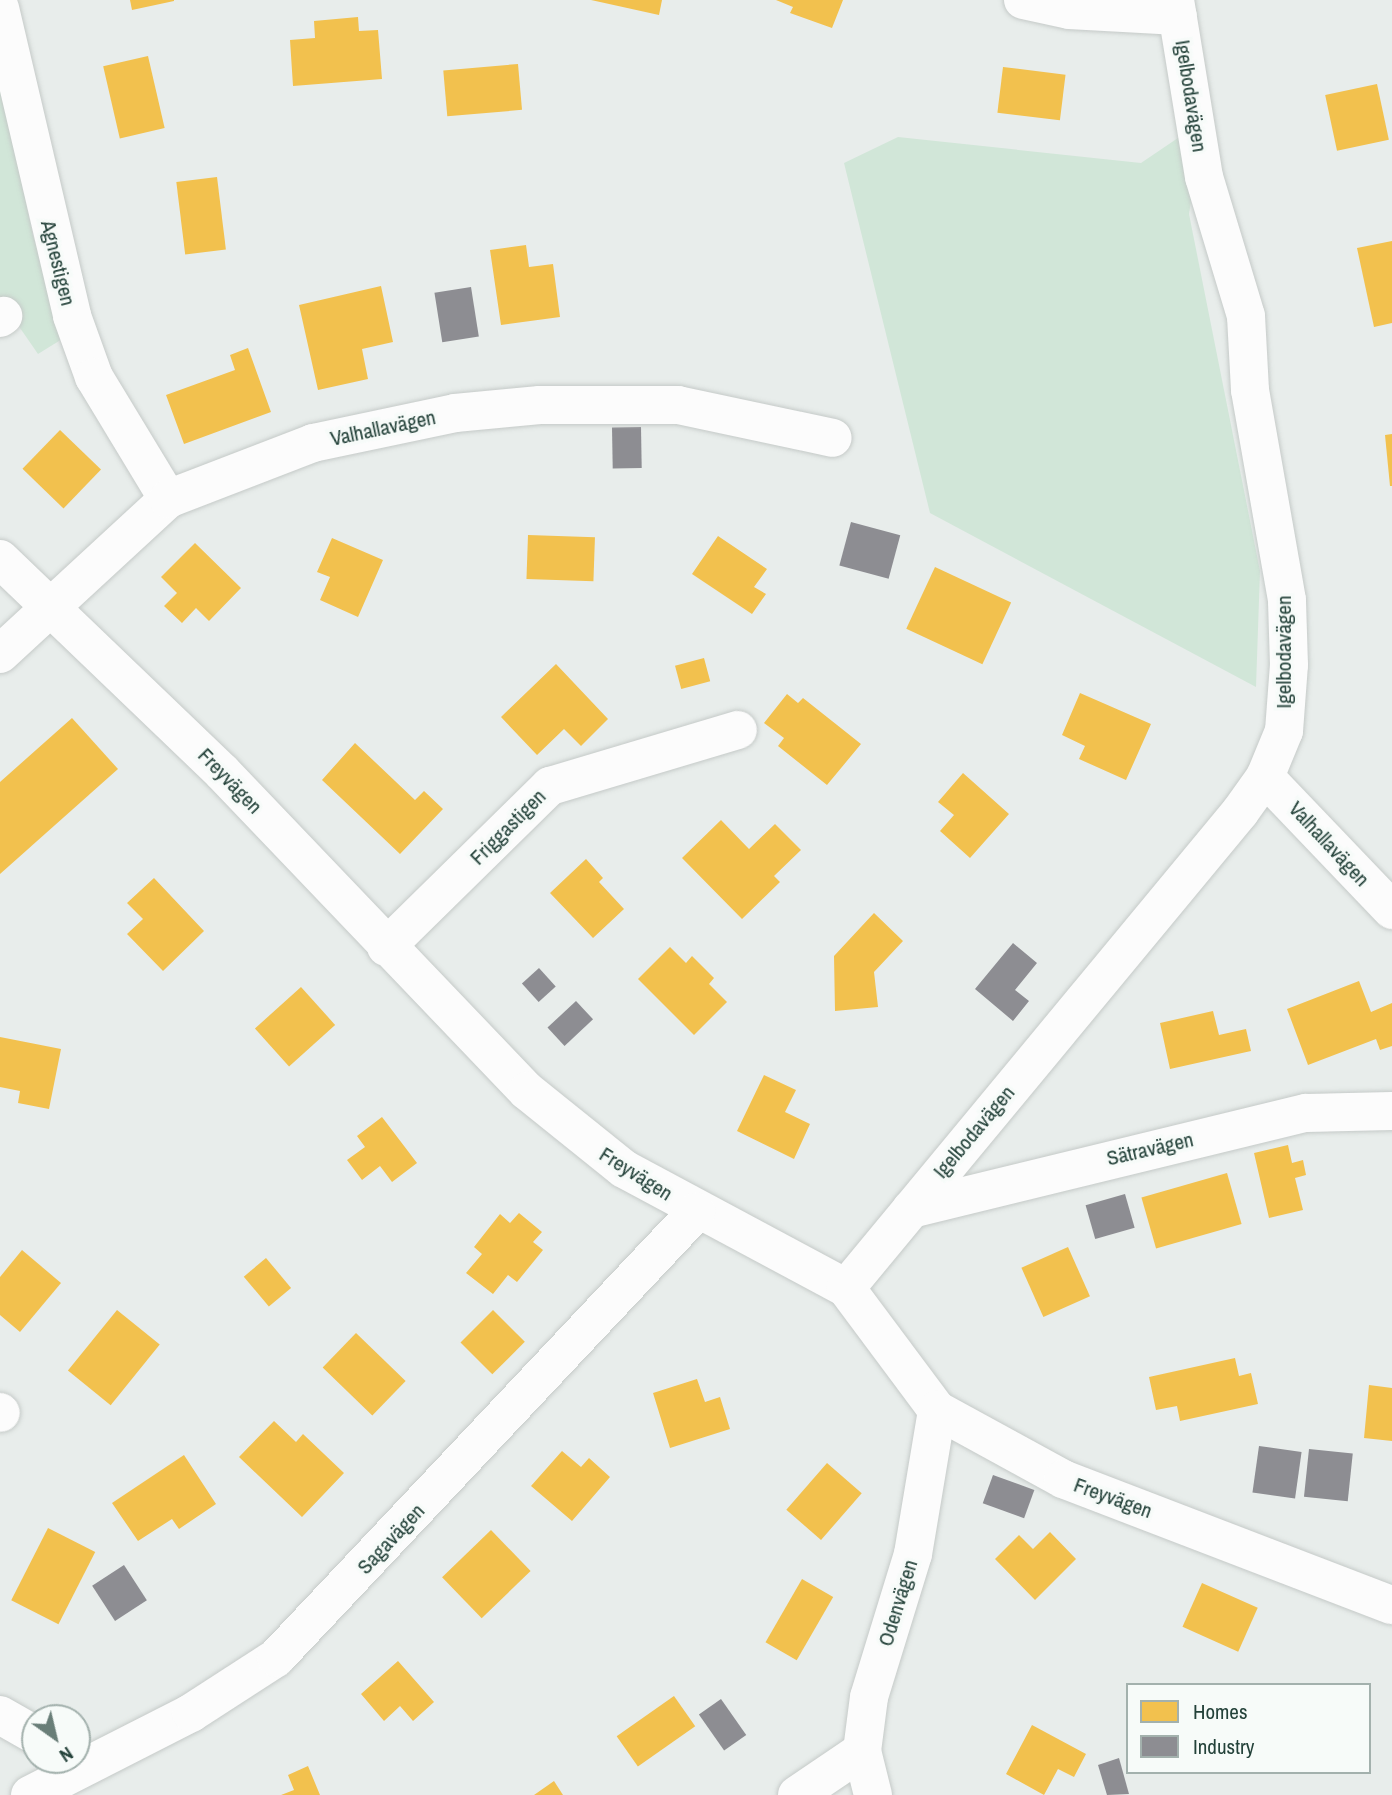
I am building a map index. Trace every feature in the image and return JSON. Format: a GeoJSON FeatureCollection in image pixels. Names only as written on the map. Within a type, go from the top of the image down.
{"type":"FeatureCollection","features":[{"type":"Feature","properties":{"kind":"street"},"geometry":{"type":"LineString","coordinates":[[1023,0],[1069,10],[1177,8]]}},
{"type":"Feature","properties":{"kind":"street","name":"Agnestigen"},"geometry":{"type":"LineString","coordinates":[[0,8],[72,316],[94,377],[168,499]]}},
{"type":"Feature","properties":{"kind":"street","name":"Igelbodavägen"},"geometry":{"type":"LineString","coordinates":[[846,1288],[1265,778],[1284,731],[1289,665],[1287,600],[1250,390],[1246,316],[1204,177],[1177,8]]}},
{"type":"Feature","properties":{"kind":"street","name":"Valhallavägen"},"geometry":{"type":"LineString","coordinates":[[0,654],[168,499],[313,443],[467,411],[540,405],[678,405],[833,438]]}},
{"type":"Feature","properties":{"kind":"street","name":"Freyvägen"},"geometry":{"type":"LineString","coordinates":[[0,558],[54,607],[222,772],[475,1042],[580,1138],[696,1212],[846,1288],[937,1410],[1063,1479],[1392,1605]]}},
{"type":"Feature","properties":{"kind":"street","name":"Friggastigen"},"geometry":{"type":"LineString","coordinates":[[386,947],[550,786],[738,730]]}},
{"type":"Feature","properties":{"kind":"street","name":"Valhallavägen"},"geometry":{"type":"LineString","coordinates":[[1265,778],[1392,911]]}},
{"type":"Feature","properties":{"kind":"street","name":"Sätravägen"},"geometry":{"type":"LineString","coordinates":[[911,1209],[1306,1113],[1392,1111]]}},
{"type":"Feature","properties":{"kind":"street","name":"Sagavägen"},"geometry":{"type":"LineString","coordinates":[[91,1760],[237,1687],[276,1658],[696,1212]]}},
{"type":"Feature","properties":{"kind":"street","name":"Odenvägen"},"geometry":{"type":"LineString","coordinates":[[873,1795],[862,1751],[869,1697],[913,1554],[937,1410]]}},
{"type":"Feature","properties":{"kind":"street"},"geometry":{"type":"LineString","coordinates":[[0,1715],[21,1727]]}},
{"type":"Feature","properties":{"kind":"street"},"geometry":{"type":"LineString","coordinates":[[797,1795],[862,1751]]}},
{"type":"Feature","properties":{"kind":"street","name":"Sagavägen"},"geometry":{"type":"LineString","coordinates":[[30,1795],[65,1774]]}},
{"type":"Feature","properties":{"kind":"green space"},"geometry":{"type":"Polygon","coordinates":[[[0,79],[33,236],[67,336],[38,354],[0,299],[0,79]]]}},
{"type":"Feature","properties":{"kind":"green space"},"geometry":{"type":"Polygon","coordinates":[[[1203,121],[1189,214],[1260,571],[1256,687],[930,513],[844,163],[898,137],[1141,163],[1203,121]]]}},
{"type":"Feature","properties":{"kind":"building: Homes"},"geometry":{"type":"Polygon","coordinates":[[[130,0],[174,0],[174,1],[132,10],[130,0]]]}},
{"type":"Feature","properties":{"kind":"building: Homes"},"geometry":{"type":"Polygon","coordinates":[[[591,0],[662,0],[659,15],[591,0]]]}},
{"type":"Feature","properties":{"kind":"building: Homes"},"geometry":{"type":"Polygon","coordinates":[[[776,0],[843,0],[832,28],[790,13],[793,7],[776,0]]]}},
{"type":"Feature","properties":{"kind":"building: Homes"},"geometry":{"type":"Polygon","coordinates":[[[358,17],[359,31],[378,30],[382,79],[293,86],[290,40],[315,38],[314,21],[358,17]]]}},
{"type":"Feature","properties":{"kind":"building: Homes"},"geometry":{"type":"Polygon","coordinates":[[[148,56],[165,128],[120,138],[103,66],[148,56]]]}},
{"type":"Feature","properties":{"kind":"building: Homes"},"geometry":{"type":"Polygon","coordinates":[[[518,64],[522,110],[447,116],[443,71],[518,64]]]}},
{"type":"Feature","properties":{"kind":"building: Homes"},"geometry":{"type":"Polygon","coordinates":[[[1003,67],[1066,75],[1060,120],[997,113],[1003,67]]]}},
{"type":"Feature","properties":{"kind":"building: Homes"},"geometry":{"type":"Polygon","coordinates":[[[1377,84],[1389,140],[1337,151],[1325,95],[1377,84]]]}},
{"type":"Feature","properties":{"kind":"building: Homes"},"geometry":{"type":"Polygon","coordinates":[[[217,177],[226,249],[185,254],[176,182],[217,177]]]}},
{"type":"Feature","properties":{"kind":"building: Homes"},"geometry":{"type":"Polygon","coordinates":[[[1392,241],[1392,323],[1374,327],[1357,248],[1392,241]]]}},
{"type":"Feature","properties":{"kind":"building: Homes"},"geometry":{"type":"Polygon","coordinates":[[[526,245],[529,267],[553,264],[560,317],[501,325],[490,250],[526,245]]]}},
{"type":"Feature","properties":{"kind":"building: Homes"},"geometry":{"type":"Polygon","coordinates":[[[381,286],[393,342],[362,349],[368,379],[318,390],[299,305],[381,286]]]}},
{"type":"Feature","properties":{"kind":"building: Homes"},"geometry":{"type":"Polygon","coordinates":[[[248,348],[271,412],[184,444],[166,395],[235,370],[230,355],[248,348]]]}},
{"type":"Feature","properties":{"kind":"building: Homes"},"geometry":{"type":"Polygon","coordinates":[[[60,430],[101,470],[63,508],[22,469],[60,430]]]}},
{"type":"Feature","properties":{"kind":"building: Homes"},"geometry":{"type":"Polygon","coordinates":[[[1392,434],[1392,486],[1390,486],[1385,435],[1392,434]]]}},
{"type":"Feature","properties":{"kind":"building: Homes"},"geometry":{"type":"Polygon","coordinates":[[[528,535],[595,537],[593,581],[526,579],[528,535]]]}},
{"type":"Feature","properties":{"kind":"building: Homes"},"geometry":{"type":"Polygon","coordinates":[[[718,536],[767,569],[754,587],[766,594],[752,614],[692,574],[718,536]]]}},
{"type":"Feature","properties":{"kind":"building: Homes"},"geometry":{"type":"Polygon","coordinates":[[[332,538],[383,560],[358,617],[320,600],[330,577],[317,572],[332,538]]]}},
{"type":"Feature","properties":{"kind":"building: Homes"},"geometry":{"type":"Polygon","coordinates":[[[195,543],[241,588],[209,621],[196,608],[182,623],[164,606],[177,593],[161,577],[195,543]]]}},
{"type":"Feature","properties":{"kind":"building: Homes"},"geometry":{"type":"Polygon","coordinates":[[[935,567],[1011,602],[982,664],[906,629],[935,567]]]}},
{"type":"Feature","properties":{"kind":"building: Homes"},"geometry":{"type":"Polygon","coordinates":[[[704,658],[710,681],[681,689],[675,666],[704,658]]]}},
{"type":"Feature","properties":{"kind":"building: Homes"},"geometry":{"type":"Polygon","coordinates":[[[556,664],[608,719],[581,746],[564,729],[537,755],[501,717],[556,664]]]}},
{"type":"Feature","properties":{"kind":"building: Homes"},"geometry":{"type":"Polygon","coordinates":[[[1080,693],[1151,724],[1126,780],[1079,759],[1085,746],[1062,735],[1080,693]]]}},
{"type":"Feature","properties":{"kind":"building: Homes"},"geometry":{"type":"Polygon","coordinates":[[[787,694],[798,703],[803,698],[861,744],[827,785],[778,746],[784,738],[764,723],[787,694]]]}},
{"type":"Feature","properties":{"kind":"building: Homes"},"geometry":{"type":"Polygon","coordinates":[[[72,718],[118,769],[0,874],[0,782],[72,718]]]}},
{"type":"Feature","properties":{"kind":"building: Homes"},"geometry":{"type":"Polygon","coordinates":[[[355,743],[415,800],[424,791],[443,809],[400,854],[322,780],[355,743]]]}},
{"type":"Feature","properties":{"kind":"building: Homes"},"geometry":{"type":"Polygon","coordinates":[[[963,773],[1009,814],[970,858],[940,831],[954,815],[938,802],[963,773]]]}},
{"type":"Feature","properties":{"kind":"building: Homes"},"geometry":{"type":"Polygon","coordinates":[[[721,820],[749,849],[775,824],[801,850],[774,876],[780,882],[742,919],[682,858],[721,820]]]}},
{"type":"Feature","properties":{"kind":"building: Homes"},"geometry":{"type":"Polygon","coordinates":[[[586,859],[603,878],[599,882],[624,909],[593,938],[550,893],[586,859]]]}},
{"type":"Feature","properties":{"kind":"building: Homes"},"geometry":{"type":"Polygon","coordinates":[[[154,878],[204,931],[163,971],[127,934],[143,919],[127,903],[154,878]]]}},
{"type":"Feature","properties":{"kind":"building: Homes"},"geometry":{"type":"Polygon","coordinates":[[[874,913],[903,941],[874,972],[878,1007],[835,1011],[834,956],[874,913]]]}},
{"type":"Feature","properties":{"kind":"building: Homes"},"geometry":{"type":"Polygon","coordinates":[[[670,947],[686,963],[692,956],[714,978],[709,984],[727,1002],[694,1035],[638,979],[670,947]]]}},
{"type":"Feature","properties":{"kind":"building: Homes"},"geometry":{"type":"Polygon","coordinates":[[[1359,981],[1371,1012],[1392,1003],[1392,1046],[1380,1050],[1376,1039],[1308,1065],[1287,1009],[1359,981]]]}},
{"type":"Feature","properties":{"kind":"building: Homes"},"geometry":{"type":"Polygon","coordinates":[[[301,987],[335,1025],[289,1066],[255,1028],[301,987]]]}},
{"type":"Feature","properties":{"kind":"building: Homes"},"geometry":{"type":"Polygon","coordinates":[[[1213,1011],[1219,1035],[1246,1029],[1251,1051],[1170,1069],[1160,1023],[1213,1011]]]}},
{"type":"Feature","properties":{"kind":"building: Homes"},"geometry":{"type":"Polygon","coordinates":[[[0,1037],[61,1049],[49,1109],[18,1103],[20,1091],[0,1087],[0,1037]]]}},
{"type":"Feature","properties":{"kind":"building: Homes"},"geometry":{"type":"Polygon","coordinates":[[[764,1075],[796,1090],[785,1112],[810,1124],[794,1159],[737,1131],[764,1075]]]}},
{"type":"Feature","properties":{"kind":"building: Homes"},"geometry":{"type":"Polygon","coordinates":[[[382,1117],[417,1163],[392,1182],[380,1166],[362,1180],[347,1160],[365,1147],[357,1136],[382,1117]]]}},
{"type":"Feature","properties":{"kind":"building: Homes"},"geometry":{"type":"Polygon","coordinates":[[[1288,1145],[1292,1163],[1303,1160],[1306,1175],[1295,1178],[1303,1210],[1269,1218],[1254,1153],[1288,1145]]]}},
{"type":"Feature","properties":{"kind":"building: Homes"},"geometry":{"type":"Polygon","coordinates":[[[1227,1173],[1242,1224],[1156,1248],[1141,1198],[1227,1173]]]}},
{"type":"Feature","properties":{"kind":"building: Homes"},"geometry":{"type":"Polygon","coordinates":[[[519,1213],[542,1232],[533,1242],[543,1250],[517,1282],[508,1275],[493,1294],[466,1273],[482,1254],[474,1247],[500,1214],[510,1223],[519,1213]]]}},
{"type":"Feature","properties":{"kind":"building: Homes"},"geometry":{"type":"Polygon","coordinates":[[[1068,1247],[1090,1296],[1043,1317],[1021,1268],[1068,1247]]]}},
{"type":"Feature","properties":{"kind":"building: Homes"},"geometry":{"type":"Polygon","coordinates":[[[22,1250],[61,1283],[20,1332],[0,1315],[0,1277],[22,1250]]]}},
{"type":"Feature","properties":{"kind":"building: Homes"},"geometry":{"type":"Polygon","coordinates":[[[266,1258],[291,1288],[269,1307],[244,1277],[266,1258]]]}},
{"type":"Feature","properties":{"kind":"building: Homes"},"geometry":{"type":"Polygon","coordinates":[[[117,1310],[160,1345],[111,1405],[68,1371],[117,1310]]]}},
{"type":"Feature","properties":{"kind":"building: Homes"},"geometry":{"type":"Polygon","coordinates":[[[493,1310],[525,1342],[492,1374],[460,1343],[493,1310]]]}},
{"type":"Feature","properties":{"kind":"building: Homes"},"geometry":{"type":"Polygon","coordinates":[[[356,1333],[406,1381],[372,1415],[323,1368],[356,1333]]]}},
{"type":"Feature","properties":{"kind":"building: Homes"},"geometry":{"type":"Polygon","coordinates":[[[1235,1358],[1239,1376],[1251,1373],[1258,1404],[1180,1421],[1177,1406],[1156,1410],[1149,1377],[1235,1358]]]}},
{"type":"Feature","properties":{"kind":"building: Homes"},"geometry":{"type":"Polygon","coordinates":[[[697,1379],[705,1402],[720,1397],[730,1429],[670,1448],[653,1393],[697,1379]]]}},
{"type":"Feature","properties":{"kind":"building: Homes"},"geometry":{"type":"Polygon","coordinates":[[[1369,1385],[1392,1388],[1392,1441],[1364,1438],[1369,1385]]]}},
{"type":"Feature","properties":{"kind":"building: Homes"},"geometry":{"type":"Polygon","coordinates":[[[274,1421],[296,1442],[303,1434],[344,1473],[302,1517],[239,1457],[274,1421]]]}},
{"type":"Feature","properties":{"kind":"building: Homes"},"geometry":{"type":"Polygon","coordinates":[[[562,1451],[581,1467],[589,1458],[610,1477],[572,1521],[531,1486],[562,1451]]]}},
{"type":"Feature","properties":{"kind":"building: Homes"},"geometry":{"type":"Polygon","coordinates":[[[184,1455],[216,1504],[179,1529],[172,1519],[138,1541],[112,1503],[184,1455]]]}},
{"type":"Feature","properties":{"kind":"building: Homes"},"geometry":{"type":"Polygon","coordinates":[[[827,1463],[862,1493],[821,1540],[786,1510],[827,1463]]]}},
{"type":"Feature","properties":{"kind":"building: Homes"},"geometry":{"type":"Polygon","coordinates":[[[48,1528],[95,1552],[58,1624],[11,1600],[48,1528]]]}},
{"type":"Feature","properties":{"kind":"building: Homes"},"geometry":{"type":"Polygon","coordinates":[[[491,1530],[531,1571],[482,1618],[442,1577],[491,1530]]]}},
{"type":"Feature","properties":{"kind":"building: Homes"},"geometry":{"type":"Polygon","coordinates":[[[1050,1532],[1076,1559],[1035,1600],[995,1559],[1019,1535],[1033,1549],[1050,1532]]]}},
{"type":"Feature","properties":{"kind":"building: Homes"},"geometry":{"type":"Polygon","coordinates":[[[802,1579],[833,1597],[797,1660],[766,1642],[802,1579]]]}},
{"type":"Feature","properties":{"kind":"building: Homes"},"geometry":{"type":"Polygon","coordinates":[[[1202,1583],[1258,1608],[1238,1652],[1182,1627],[1202,1583]]]}},
{"type":"Feature","properties":{"kind":"building: Homes"},"geometry":{"type":"Polygon","coordinates":[[[398,1661],[434,1702],[413,1721],[400,1706],[384,1721],[361,1694],[398,1661]]]}},
{"type":"Feature","properties":{"kind":"building: Homes"},"geometry":{"type":"Polygon","coordinates":[[[674,1696],[695,1726],[638,1766],[617,1736],[674,1696]]]}},
{"type":"Feature","properties":{"kind":"building: Homes"},"geometry":{"type":"Polygon","coordinates":[[[1032,1725],[1086,1754],[1074,1777],[1058,1769],[1044,1795],[1006,1774],[1032,1725]]]}},
{"type":"Feature","properties":{"kind":"building: Homes"},"geometry":{"type":"Polygon","coordinates":[[[308,1766],[320,1795],[281,1795],[294,1790],[288,1775],[308,1766]]]}},
{"type":"Feature","properties":{"kind":"building: Homes"},"geometry":{"type":"Polygon","coordinates":[[[554,1781],[563,1795],[534,1795],[554,1781]]]}},
{"type":"Feature","properties":{"kind":"building: Industry"},"geometry":{"type":"Polygon","coordinates":[[[471,287],[479,336],[442,342],[434,293],[471,287]]]}},
{"type":"Feature","properties":{"kind":"building: Industry"},"geometry":{"type":"Polygon","coordinates":[[[641,427],[642,468],[613,468],[612,428],[641,427]]]}},
{"type":"Feature","properties":{"kind":"building: Industry"},"geometry":{"type":"Polygon","coordinates":[[[851,522],[900,535],[889,579],[839,565],[851,522]]]}},
{"type":"Feature","properties":{"kind":"building: Industry"},"geometry":{"type":"Polygon","coordinates":[[[1013,943],[1037,963],[1015,990],[1029,1001],[1013,1021],[975,989],[1013,943]]]}},
{"type":"Feature","properties":{"kind":"building: Industry"},"geometry":{"type":"Polygon","coordinates":[[[539,968],[556,987],[539,1002],[522,983],[539,968]]]}},
{"type":"Feature","properties":{"kind":"building: Industry"},"geometry":{"type":"Polygon","coordinates":[[[576,1001],[593,1019],[565,1046],[547,1028],[576,1001]]]}},
{"type":"Feature","properties":{"kind":"building: Industry"},"geometry":{"type":"Polygon","coordinates":[[[1125,1194],[1135,1228],[1095,1239],[1086,1205],[1125,1194]]]}},
{"type":"Feature","properties":{"kind":"building: Industry"},"geometry":{"type":"Polygon","coordinates":[[[1259,1446],[1302,1452],[1295,1499],[1252,1493],[1259,1446]]]}},
{"type":"Feature","properties":{"kind":"building: Industry"},"geometry":{"type":"Polygon","coordinates":[[[1309,1449],[1353,1454],[1348,1501],[1304,1497],[1309,1449]]]}},
{"type":"Feature","properties":{"kind":"building: Industry"},"geometry":{"type":"Polygon","coordinates":[[[993,1475],[1034,1490],[1024,1518],[983,1503],[993,1475]]]}},
{"type":"Feature","properties":{"kind":"building: Industry"},"geometry":{"type":"Polygon","coordinates":[[[124,1565],[147,1600],[115,1621],[92,1586],[124,1565]]]}},
{"type":"Feature","properties":{"kind":"building: Industry"},"geometry":{"type":"Polygon","coordinates":[[[721,1699],[746,1735],[724,1751],[699,1714],[721,1699]]]}},
{"type":"Feature","properties":{"kind":"building: Industry"},"geometry":{"type":"Polygon","coordinates":[[[1119,1758],[1129,1794],[1107,1795],[1098,1765],[1119,1758]]]}}]}
